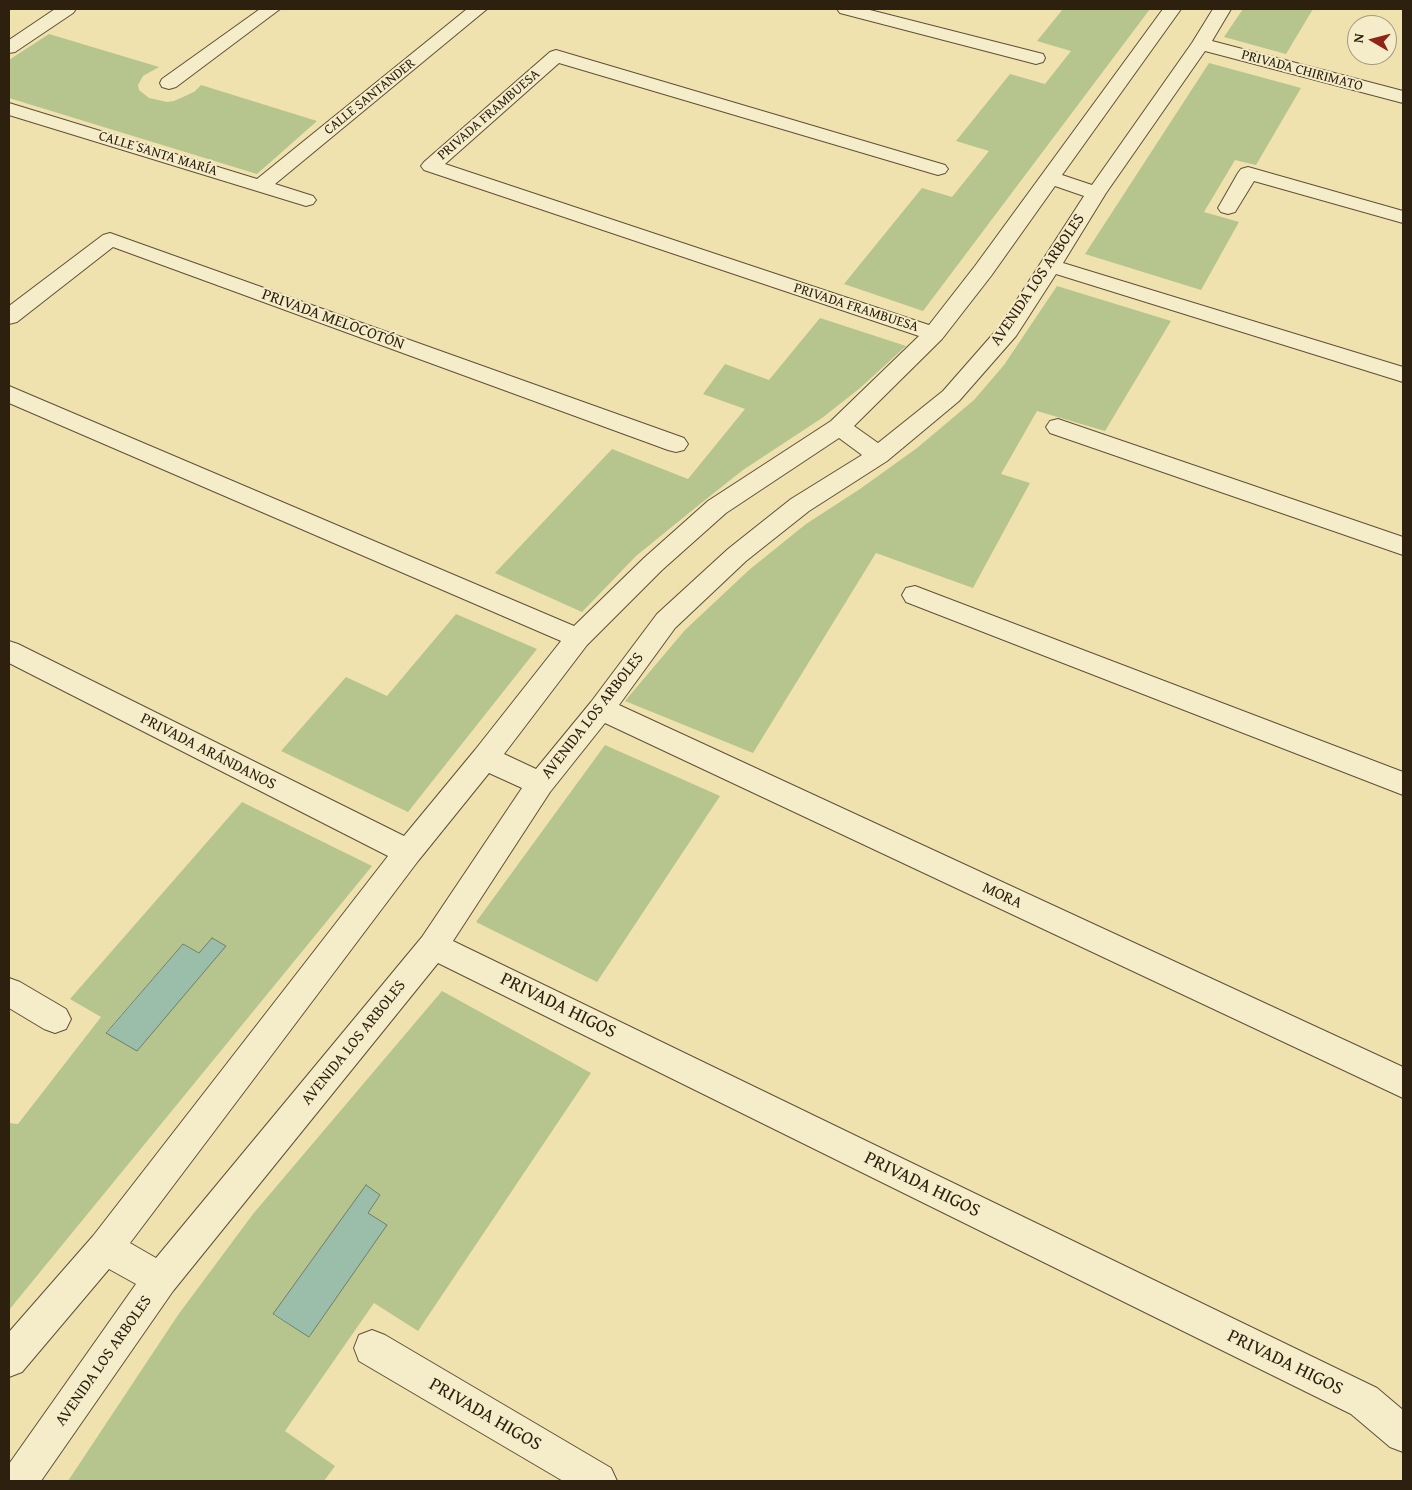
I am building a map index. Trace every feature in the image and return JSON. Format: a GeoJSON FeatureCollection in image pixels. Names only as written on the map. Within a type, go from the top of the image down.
{"type":"FeatureCollection","features":[{"type":"Feature","properties":{"kind":"street"},"geometry":{"type":"LineString","coordinates":[[9,48],[67,9]]}},
{"type":"Feature","properties":{"kind":"street"},"geometry":{"type":"LineString","coordinates":[[169,83],[271,9]]}},
{"type":"Feature","properties":{"kind":"street"},"geometry":{"type":"LineString","coordinates":[[846,9],[1036,58]]}},
{"type":"Feature","properties":{"kind":"street"},"geometry":{"type":"LineString","coordinates":[[9,1359],[105,1248],[408,852],[486,758],[578,638],[653,564],[717,507],[839,427],[934,334],[1172,9]]}},
{"type":"Feature","properties":{"kind":"street","name":"AVENIDA LOS ARBOLES"},"geometry":{"type":"LineString","coordinates":[[18,1481],[161,1279],[434,946],[540,784],[600,710],[666,621],[737,555],[800,505],[879,455],[951,396],[1008,330],[1052,266],[1096,193],[1200,44],[1222,9]]}},
{"type":"Feature","properties":{"kind":"street","name":"CALLE SANTANDER"},"geometry":{"type":"LineString","coordinates":[[262,185],[469,10]]}},
{"type":"Feature","properties":{"kind":"street","name":"PRIVADA CHIRIMATO"},"geometry":{"type":"LineString","coordinates":[[1200,44],[1403,97]]}},
{"type":"Feature","properties":{"kind":"street","name":"PRIVADA FRAMBUESA"},"geometry":{"type":"LineString","coordinates":[[934,334],[431,166],[556,56],[938,169]]}},
{"type":"Feature","properties":{"kind":"street","name":"CALLE SANTA MARÍA"},"geometry":{"type":"LineString","coordinates":[[9,109],[306,200]]}},
{"type":"Feature","properties":{"kind":"street"},"geometry":{"type":"LineString","coordinates":[[1228,208],[1248,173],[1403,217]]}},
{"type":"Feature","properties":{"kind":"street"},"geometry":{"type":"LineString","coordinates":[[1050,178],[1096,193]]}},
{"type":"Feature","properties":{"kind":"street","name":"PRIVADA MELOCOTÓN"},"geometry":{"type":"LineString","coordinates":[[9,317],[110,239],[676,444]]}},
{"type":"Feature","properties":{"kind":"street"},"geometry":{"type":"LineString","coordinates":[[1052,266],[1403,375]]}},
{"type":"Feature","properties":{"kind":"street"},"geometry":{"type":"LineString","coordinates":[[9,394],[578,638]]}},
{"type":"Feature","properties":{"kind":"street"},"geometry":{"type":"LineString","coordinates":[[839,427],[879,455]]}},
{"type":"Feature","properties":{"kind":"street"},"geometry":{"type":"LineString","coordinates":[[1058,427],[1403,546]]}},
{"type":"Feature","properties":{"kind":"street"},"geometry":{"type":"LineString","coordinates":[[915,596],[1403,784]]}},
{"type":"Feature","properties":{"kind":"street","name":"PRIVADA ARÁNDANOS"},"geometry":{"type":"LineString","coordinates":[[9,651],[408,852]]}},
{"type":"Feature","properties":{"kind":"street","name":"MORA"},"geometry":{"type":"LineString","coordinates":[[600,710],[1403,1083]]}},
{"type":"Feature","properties":{"kind":"street"},"geometry":{"type":"LineString","coordinates":[[486,758],[540,784]]}},
{"type":"Feature","properties":{"kind":"street","name":"PRIVADA HIGOS"},"geometry":{"type":"LineString","coordinates":[[434,946],[1364,1401],[1403,1434]]}},
{"type":"Feature","properties":{"kind":"street"},"geometry":{"type":"LineString","coordinates":[[9,992],[55,1019]]}},
{"type":"Feature","properties":{"kind":"street"},"geometry":{"type":"LineString","coordinates":[[105,1248],[161,1279]]}},
{"type":"Feature","properties":{"kind":"street","name":"PRIVADA HIGOS"},"geometry":{"type":"LineString","coordinates":[[372,1348],[598,1481]]}},
{"type":"Feature","properties":{"kind":"green space"},"geometry":{"type":"Polygon","coordinates":[[[1063,9],[1150,9],[923,311],[844,284],[922,188],[952,197],[989,151],[956,141],[1010,74],[1045,84],[1071,51],[1037,41],[1063,9]]]}},
{"type":"Feature","properties":{"kind":"green space"},"geometry":{"type":"Polygon","coordinates":[[[1243,9],[1313,9],[1286,54],[1224,37],[1243,9]]]}},
{"type":"Feature","properties":{"kind":"green space"},"geometry":{"type":"Polygon","coordinates":[[[49,34],[159,67],[143,76],[138,85],[139,90],[149,98],[167,102],[174,101],[194,92],[201,85],[317,121],[257,174],[9,98],[9,60],[49,34]]]}},
{"type":"Feature","properties":{"kind":"green space"},"geometry":{"type":"Polygon","coordinates":[[[1209,63],[1301,88],[1256,165],[1235,160],[1204,212],[1239,222],[1201,290],[1085,254],[1209,63]]]}},
{"type":"Feature","properties":{"kind":"green space"},"geometry":{"type":"Polygon","coordinates":[[[1057,286],[1171,321],[1105,431],[1037,411],[1001,474],[1030,483],[973,588],[876,553],[753,753],[625,701],[685,630],[749,570],[806,524],[860,489],[917,448],[974,400],[1004,365],[1057,286]]]}},
{"type":"Feature","properties":{"kind":"green space"},"geometry":{"type":"Polygon","coordinates":[[[820,318],[906,346],[860,388],[822,418],[743,470],[636,556],[582,612],[495,573],[612,449],[688,479],[745,409],[703,394],[725,364],[769,380],[820,318]]]}},
{"type":"Feature","properties":{"kind":"green space"},"geometry":{"type":"Polygon","coordinates":[[[456,614],[537,649],[408,812],[281,751],[346,677],[387,696],[456,614]]]}},
{"type":"Feature","properties":{"kind":"green space"},"geometry":{"type":"Polygon","coordinates":[[[605,745],[720,796],[597,982],[476,922],[605,745]]]}},
{"type":"Feature","properties":{"kind":"green space"},"geometry":{"type":"Polygon","coordinates":[[[242,802],[372,866],[9,1310],[9,1123],[18,1124],[101,1017],[70,999],[242,802]],[[183,944],[106,1033],[200,953],[183,944]]]}},
{"type":"Feature","properties":{"kind":"green space"},"geometry":{"type":"Polygon","coordinates":[[[442,991],[591,1073],[418,1331],[374,1303],[285,1431],[335,1466],[324,1481],[68,1481],[178,1315],[253,1214],[442,991]],[[380,1195],[273,1315],[310,1337],[367,1213],[380,1195]]]}},
{"type":"Feature","properties":{"kind":"shaded area"},"geometry":{"type":"Polygon","coordinates":[[[212,938],[226,946],[137,1051],[106,1033],[183,944],[199,953],[212,938]]]}},
{"type":"Feature","properties":{"kind":"shaded area"},"geometry":{"type":"Polygon","coordinates":[[[366,1185],[380,1195],[368,1213],[387,1225],[309,1337],[273,1314],[366,1185]]]}}]}
